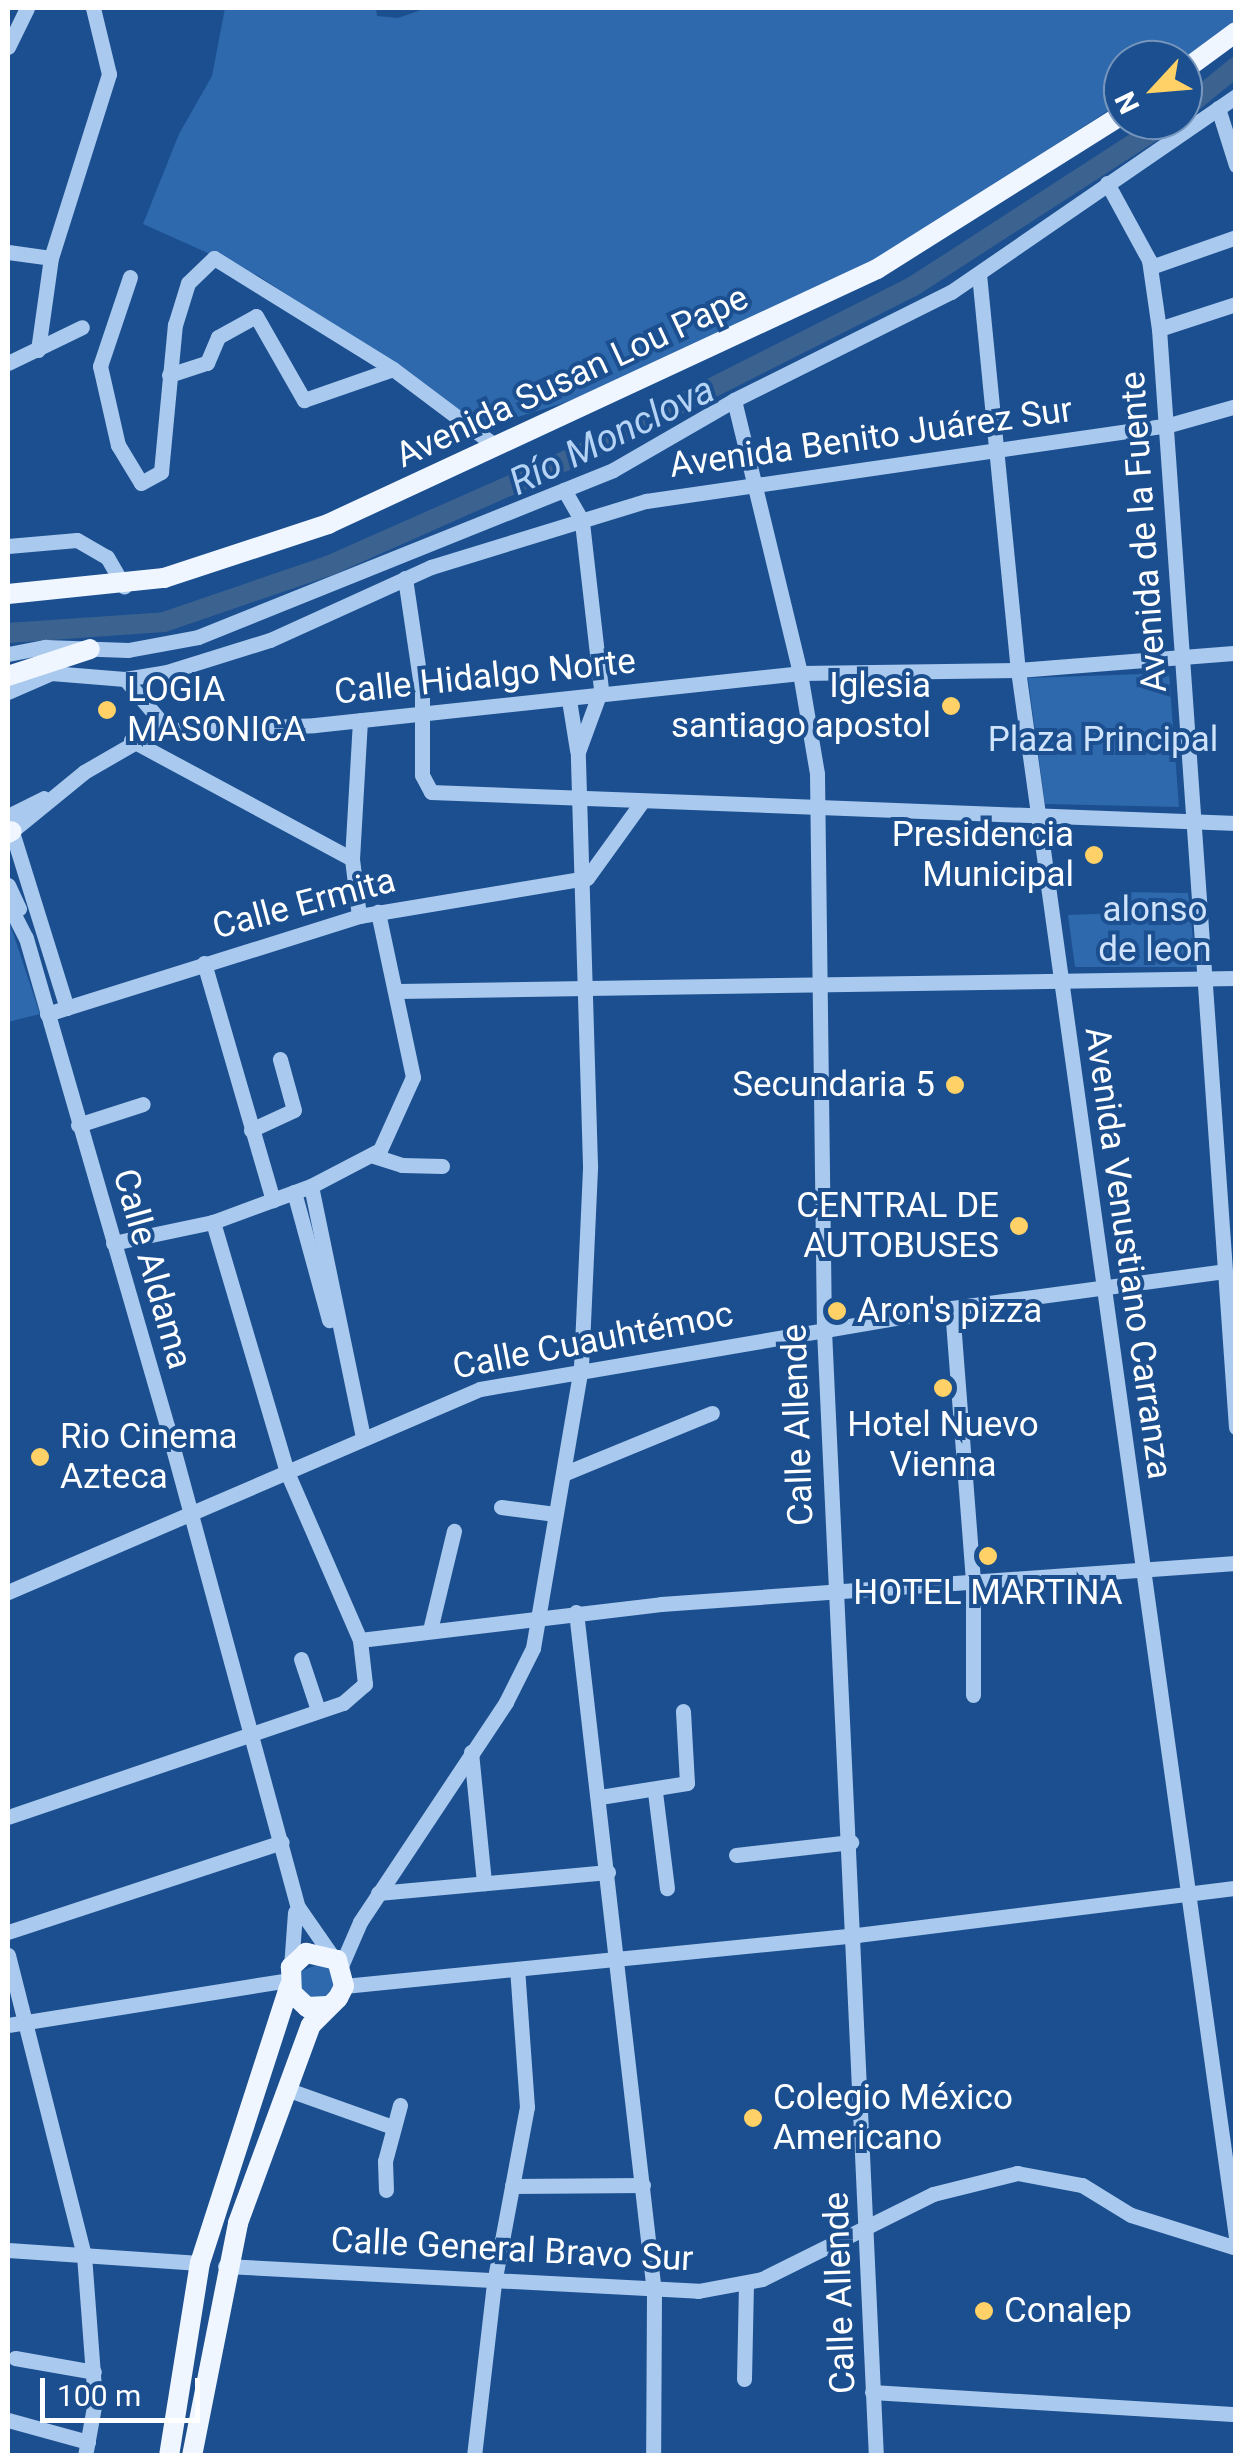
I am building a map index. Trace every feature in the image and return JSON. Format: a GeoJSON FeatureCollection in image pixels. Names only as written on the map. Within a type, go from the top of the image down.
{"type":"FeatureCollection","features":[{"type":"Feature","properties":{"kind":"main road"},"geometry":{"type":"LineString","coordinates":[[1203,56],[1236,32]]}},
{"type":"Feature","properties":{"kind":"main road","name":"Avenida Susan Lou Pape"},"geometry":{"type":"LineString","coordinates":[[8,594],[124,586],[284,542],[497,447],[877,268],[1103,127]]}},
{"type":"Feature","properties":{"kind":"main road"},"geometry":{"type":"LineString","coordinates":[[8,676],[90,649]]}},
{"type":"Feature","properties":{"kind":"main road"},"geometry":{"type":"LineString","coordinates":[[169,2456],[200,2263],[290,1978],[306,1953],[339,1969],[327,2006],[311,2025],[286,2089],[225,2266],[192,2456]]}},
{"type":"Feature","properties":{"kind":"main road"},"geometry":{"type":"LineString","coordinates":[[290,1978],[301,2004],[327,2006]]}},
{"type":"Feature","properties":{"kind":"street"},"geometry":{"type":"LineString","coordinates":[[8,47],[26,8]]}},
{"type":"Feature","properties":{"kind":"street"},"geometry":{"type":"LineString","coordinates":[[38,350],[51,258],[109,68],[93,8]]}},
{"type":"Feature","properties":{"kind":"street"},"geometry":{"type":"LineString","coordinates":[[8,654],[169,645],[237,625],[658,448],[734,400],[979,274],[1236,96]]}},
{"type":"Feature","properties":{"kind":"street"},"geometry":{"type":"LineString","coordinates":[[1218,108],[1236,165]]}},
{"type":"Feature","properties":{"kind":"street","name":"Avenida de la Fuente"},"geometry":{"type":"LineString","coordinates":[[1107,184],[1151,267],[1169,425],[1182,658],[1227,1182],[1225,1271],[1236,1427]]}},
{"type":"Feature","properties":{"kind":"street"},"geometry":{"type":"LineString","coordinates":[[1151,267],[1236,237]]}},
{"type":"Feature","properties":{"kind":"street"},"geometry":{"type":"LineString","coordinates":[[8,252],[51,258]]}},
{"type":"Feature","properties":{"kind":"street"},"geometry":{"type":"LineString","coordinates":[[130,277],[100,366],[118,445],[141,483],[160,472],[169,374],[188,283],[207,261],[222,259],[393,369],[497,447]]}},
{"type":"Feature","properties":{"kind":"street","name":"Avenida Venustiano Carranza"},"geometry":{"type":"LineString","coordinates":[[979,274],[992,450],[1018,670],[1236,2238]]}},
{"type":"Feature","properties":{"kind":"street"},"geometry":{"type":"LineString","coordinates":[[169,374],[207,362],[218,337],[287,298]]}},
{"type":"Feature","properties":{"kind":"street"},"geometry":{"type":"LineString","coordinates":[[1159,329],[1236,304]]}},
{"type":"Feature","properties":{"kind":"street"},"geometry":{"type":"LineString","coordinates":[[256,316],[304,400],[393,369]]}},
{"type":"Feature","properties":{"kind":"street"},"geometry":{"type":"LineString","coordinates":[[8,363],[82,326]]}},
{"type":"Feature","properties":{"kind":"street","name":"Calle Allende"},"geometry":{"type":"LineString","coordinates":[[734,400],[750,482],[800,673],[818,806],[815,982],[824,1330],[834,1590],[856,1935],[876,2456]]}},
{"type":"Feature","properties":{"kind":"street","name":"Avenida Benito Juárez Sur"},"geometry":{"type":"LineString","coordinates":[[8,692],[52,674],[125,679],[270,640],[405,578],[582,521],[750,482],[1169,425],[1236,406]]}},
{"type":"Feature","properties":{"kind":"street"},"geometry":{"type":"LineString","coordinates":[[564,490],[582,521],[599,696],[578,752]]}},
{"type":"Feature","properties":{"kind":"street"},"geometry":{"type":"LineString","coordinates":[[8,546],[77,540],[107,558],[124,586]]}},
{"type":"Feature","properties":{"kind":"street"},"geometry":{"type":"LineString","coordinates":[[405,578],[422,714],[422,775],[431,792],[582,802],[818,806],[1236,823]]}},
{"type":"Feature","properties":{"kind":"street","name":"Calle Hidalgo Norte"},"geometry":{"type":"LineString","coordinates":[[8,825],[131,740],[168,730],[360,720],[800,673],[1018,670],[1236,652]]}},
{"type":"Feature","properties":{"kind":"street"},"geometry":{"type":"LineString","coordinates":[[125,679],[168,730]]}},
{"type":"Feature","properties":{"kind":"street"},"geometry":{"type":"LineString","coordinates":[[569,700],[582,802],[590,1165],[582,1368],[538,1615],[523,1670],[378,1893],[339,1969],[517,1969],[856,1935],[1236,1888]]}},
{"type":"Feature","properties":{"kind":"street"},"geometry":{"type":"LineString","coordinates":[[359,916],[352,859],[360,720]]}},
{"type":"Feature","properties":{"kind":"street"},"geometry":{"type":"LineString","coordinates":[[131,740],[352,859]]}},
{"type":"Feature","properties":{"kind":"street"},"geometry":{"type":"LineString","coordinates":[[583,879],[597,869],[641,803]]}},
{"type":"Feature","properties":{"kind":"street"},"geometry":{"type":"LineString","coordinates":[[8,825],[67,1008]]}},
{"type":"Feature","properties":{"kind":"street","name":"Calle Ermita"},"geometry":{"type":"LineString","coordinates":[[47,1014],[359,916],[583,879]]}},
{"type":"Feature","properties":{"kind":"street"},"geometry":{"type":"LineString","coordinates":[[8,882],[32,893]]}},
{"type":"Feature","properties":{"kind":"street"},"geometry":{"type":"LineString","coordinates":[[8,882],[26,938]]}},
{"type":"Feature","properties":{"kind":"street","name":"Calle Aldama"},"geometry":{"type":"LineString","coordinates":[[8,903],[26,938],[193,1514],[254,1730],[293,1888],[306,1925],[339,1969]]}},
{"type":"Feature","properties":{"kind":"street"},"geometry":{"type":"LineString","coordinates":[[113,1243],[213,1222],[310,1186],[374,1156],[412,1082],[398,991],[378,912]]}},
{"type":"Feature","properties":{"kind":"street"},"geometry":{"type":"LineString","coordinates":[[204,963],[273,1200]]}},
{"type":"Feature","properties":{"kind":"street"},"geometry":{"type":"LineString","coordinates":[[398,991],[1236,978]]}},
{"type":"Feature","properties":{"kind":"street"},"geometry":{"type":"LineString","coordinates":[[251,1130],[284,1117],[294,1104],[280,1059]]}},
{"type":"Feature","properties":{"kind":"street"},"geometry":{"type":"LineString","coordinates":[[78,1126],[143,1104]]}},
{"type":"Feature","properties":{"kind":"street"},"geometry":{"type":"LineString","coordinates":[[374,1156],[402,1165],[442,1166]]}},
{"type":"Feature","properties":{"kind":"street"},"geometry":{"type":"LineString","coordinates":[[310,1186],[346,1371]]}},
{"type":"Feature","properties":{"kind":"street"},"geometry":{"type":"LineString","coordinates":[[294,1192],[363,1438]]}},
{"type":"Feature","properties":{"kind":"street"},"geometry":{"type":"LineString","coordinates":[[8,1817],[358,1696],[365,1684],[360,1640],[287,1472],[213,1222]]}},
{"type":"Feature","properties":{"kind":"street","name":"Calle Cuauhtémoc"},"geometry":{"type":"LineString","coordinates":[[8,1592],[480,1389],[582,1368],[1101,1284],[1225,1271]]}},
{"type":"Feature","properties":{"kind":"street"},"geometry":{"type":"LineString","coordinates":[[952,1308],[973,1580],[973,1695]]}},
{"type":"Feature","properties":{"kind":"street"},"geometry":{"type":"LineString","coordinates":[[563,1474],[712,1412]]}},
{"type":"Feature","properties":{"kind":"street"},"geometry":{"type":"LineString","coordinates":[[501,1507],[556,1514]]}},
{"type":"Feature","properties":{"kind":"street"},"geometry":{"type":"LineString","coordinates":[[430,1630],[454,1530]]}},
{"type":"Feature","properties":{"kind":"street"},"geometry":{"type":"LineString","coordinates":[[360,1640],[538,1615],[1236,1562]]}},
{"type":"Feature","properties":{"kind":"street"},"geometry":{"type":"LineString","coordinates":[[576,1612],[654,2292],[653,2456]]}},
{"type":"Feature","properties":{"kind":"street"},"geometry":{"type":"LineString","coordinates":[[301,1659],[318,1710]]}},
{"type":"Feature","properties":{"kind":"street"},"geometry":{"type":"LineString","coordinates":[[600,1797],[682,1787],[690,1775],[683,1711]]}},
{"type":"Feature","properties":{"kind":"street"},"geometry":{"type":"LineString","coordinates":[[471,1752],[484,1883]]}},
{"type":"Feature","properties":{"kind":"street"},"geometry":{"type":"LineString","coordinates":[[655,1792],[666,1888]]}},
{"type":"Feature","properties":{"kind":"street"},"geometry":{"type":"LineString","coordinates":[[8,1932],[282,1842]]}},
{"type":"Feature","properties":{"kind":"street"},"geometry":{"type":"LineString","coordinates":[[736,1855],[851,1842]]}},
{"type":"Feature","properties":{"kind":"street"},"geometry":{"type":"LineString","coordinates":[[378,1893],[608,1872]]}},
{"type":"Feature","properties":{"kind":"street","name":"Calle Aldama"},"geometry":{"type":"LineString","coordinates":[[290,1978],[293,1888]]}},
{"type":"Feature","properties":{"kind":"street"},"geometry":{"type":"LineString","coordinates":[[8,1955],[84,2255],[94,2372],[86,2448],[8,2420]]}},
{"type":"Feature","properties":{"kind":"street"},"geometry":{"type":"LineString","coordinates":[[474,2456],[494,2283],[528,2107],[517,1969]]}},
{"type":"Feature","properties":{"kind":"street"},"geometry":{"type":"LineString","coordinates":[[8,2025],[290,1978]]}},
{"type":"Feature","properties":{"kind":"street"},"geometry":{"type":"LineString","coordinates":[[286,2089],[393,2127]]}},
{"type":"Feature","properties":{"kind":"street"},"geometry":{"type":"LineString","coordinates":[[386,2190],[393,2127],[400,2105]]}},
{"type":"Feature","properties":{"kind":"street","name":"Calle General Bravo Sur"},"geometry":{"type":"LineString","coordinates":[[225,2266],[654,2292],[746,2284],[933,2194],[1017,2173],[1082,2185],[1131,2215],[1236,2248]]}},
{"type":"Feature","properties":{"kind":"street"},"geometry":{"type":"LineString","coordinates":[[512,2186],[642,2185]]}},
{"type":"Feature","properties":{"kind":"street"},"geometry":{"type":"LineString","coordinates":[[8,2250],[200,2263]]}},
{"type":"Feature","properties":{"kind":"street"},"geometry":{"type":"LineString","coordinates":[[744,2379],[746,2284]]}},
{"type":"Feature","properties":{"kind":"street"},"geometry":{"type":"LineString","coordinates":[[14,2358],[94,2372]]}},
{"type":"Feature","properties":{"kind":"street"},"geometry":{"type":"LineString","coordinates":[[872,2392],[1236,2414]]}},
{"type":"Feature","properties":{"kind":"green space"},"geometry":{"type":"Polygon","coordinates":[[[225,8],[376,8],[377,16],[398,18],[427,8],[1235,8],[1235,21],[1203,44],[1203,40],[1103,40],[1103,114],[896,248],[795,301],[570,401],[485,427],[259,276],[143,224],[179,134],[212,76],[225,8]]]}},
{"type":"Feature","properties":{"kind":"green space","name":"Plaza Principal"},"geometry":{"type":"Polygon","coordinates":[[[1169,673],[1179,807],[1045,804],[1028,678],[1169,673]]]}},
{"type":"Feature","properties":{"kind":"green space","name":"alonso de leon"},"geometry":{"type":"Polygon","coordinates":[[[1120,892],[1188,893],[1196,967],[1075,967],[1068,915],[1119,913],[1120,892]]]}},
{"type":"Feature","properties":{"kind":"green space"},"geometry":{"type":"Polygon","coordinates":[[[8,918],[40,1014],[8,1022],[8,918]]]}},
{"type":"Feature","properties":{"kind":"green space"},"geometry":{"type":"Polygon","coordinates":[[[324,1962],[338,1977],[326,2001],[302,1996],[299,1972],[324,1962]]]}},
{"type":"Feature","properties":{"kind":"waterway","name":"Río Monclova"},"geometry":{"type":"LineString","coordinates":[[1203,94],[1236,67]]}},
{"type":"Feature","properties":{"kind":"waterway","name":"Río Monclova"},"geometry":{"type":"LineString","coordinates":[[8,633],[164,622],[328,566],[579,455],[912,287],[1139,140]]}},
{"type":"Feature","properties":{"kind":"place","name":"Iglesia santiago apostol"},"geometry":{"type":"Point","coordinates":[951,706]}},
{"type":"Feature","properties":{"kind":"place","name":"LOGIA MASONICA"},"geometry":{"type":"Point","coordinates":[107,710]}},
{"type":"Feature","properties":{"kind":"place","name":"Presidencia Municipal"},"geometry":{"type":"Point","coordinates":[1094,855]}},
{"type":"Feature","properties":{"kind":"place","name":"Secundaria 5"},"geometry":{"type":"Point","coordinates":[955,1085]}},
{"type":"Feature","properties":{"kind":"place","name":"CENTRAL DE AUTOBUSES"},"geometry":{"type":"Point","coordinates":[1019,1226]}},
{"type":"Feature","properties":{"kind":"place","name":"Aron's pizza"},"geometry":{"type":"Point","coordinates":[837,1311]}},
{"type":"Feature","properties":{"kind":"place","name":"Hotel Nuevo Vienna"},"geometry":{"type":"Point","coordinates":[943,1388]}},
{"type":"Feature","properties":{"kind":"place","name":"Rio Cinema Azteca"},"geometry":{"type":"Point","coordinates":[40,1457]}},
{"type":"Feature","properties":{"kind":"place","name":"HOTEL MARTINA"},"geometry":{"type":"Point","coordinates":[988,1556]}},
{"type":"Feature","properties":{"kind":"place","name":"Colegio México Americano"},"geometry":{"type":"Point","coordinates":[753,2118]}},
{"type":"Feature","properties":{"kind":"place","name":"Conalep"},"geometry":{"type":"Point","coordinates":[984,2311]}}]}
